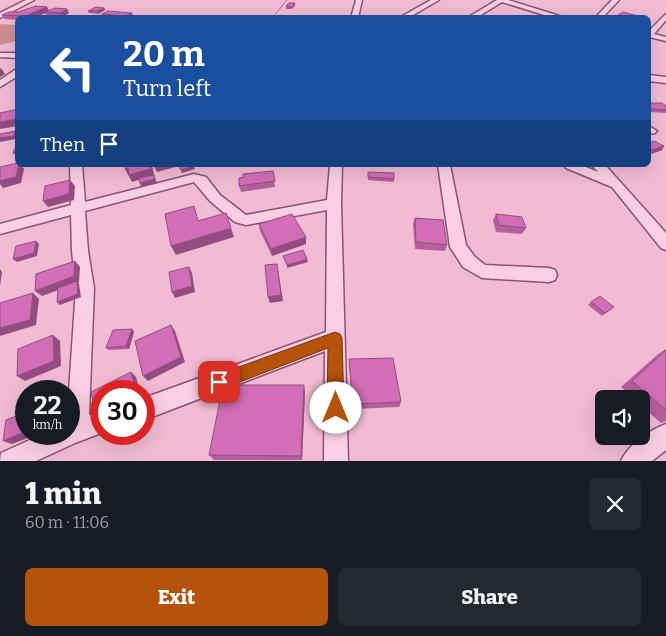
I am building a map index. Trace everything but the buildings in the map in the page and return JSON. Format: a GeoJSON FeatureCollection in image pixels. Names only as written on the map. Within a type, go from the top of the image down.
{"type":"FeatureCollection","features":[{"type":"Feature","properties":{"kind":"street"},"geometry":{"type":"LineString","coordinates":[[0,16],[31,0]]}},
{"type":"Feature","properties":{"kind":"street"},"geometry":{"type":"LineString","coordinates":[[355,15],[359,0]]}},
{"type":"Feature","properties":{"kind":"street"},"geometry":{"type":"LineString","coordinates":[[408,15],[436,0]]}},
{"type":"Feature","properties":{"kind":"street"},"geometry":{"type":"LineString","coordinates":[[475,15],[501,0],[554,15]]}},
{"type":"Feature","properties":{"kind":"street"},"geometry":{"type":"LineString","coordinates":[[601,15],[616,0]]}},
{"type":"Feature","properties":{"kind":"street"},"geometry":{"type":"LineString","coordinates":[[544,15],[547,12]]}},
{"type":"Feature","properties":{"kind":"street"},"geometry":{"type":"LineString","coordinates":[[651,33],[666,16]]}},
{"type":"Feature","properties":{"kind":"street"},"geometry":{"type":"LineString","coordinates":[[651,37],[654,40],[666,39]]}},
{"type":"Feature","properties":{"kind":"street"},"geometry":{"type":"LineString","coordinates":[[0,55],[15,56]]}},
{"type":"Feature","properties":{"kind":"street"},"geometry":{"type":"LineString","coordinates":[[0,84],[15,73]]}},
{"type":"Feature","properties":{"kind":"street"},"geometry":{"type":"LineString","coordinates":[[651,78],[666,80]]}},
{"type":"Feature","properties":{"kind":"street"},"geometry":{"type":"LineString","coordinates":[[76,167],[80,251],[85,288],[76,380]]}},
{"type":"Feature","properties":{"kind":"street"},"geometry":{"type":"LineString","coordinates":[[336,167],[334,204],[336,461]]}},
{"type":"Feature","properties":{"kind":"street"},"geometry":{"type":"LineString","coordinates":[[444,167],[458,247],[469,262],[482,271],[549,274]]}},
{"type":"Feature","properties":{"kind":"street"},"geometry":{"type":"LineString","coordinates":[[574,167],[619,187]]}},
{"type":"Feature","properties":{"kind":"street"},"geometry":{"type":"LineString","coordinates":[[600,167],[666,244]]}},
{"type":"Feature","properties":{"kind":"street"},"geometry":{"type":"LineString","coordinates":[[0,229],[194,178],[201,180],[215,198],[240,218],[246,220],[334,204]]}},
{"type":"Feature","properties":{"kind":"street"},"geometry":{"type":"LineString","coordinates":[[155,405],[335,338]]}},
{"type":"Feature","properties":{"kind":"street"},"geometry":{"type":"LineString","coordinates":[[633,461],[666,435]]}},
{"type":"Feature","properties":{"kind":"street"},"geometry":{"type":"LineString","coordinates":[[9,461],[43,445]]}},
{"type":"Feature","properties":{"kind":"path"},"geometry":{"type":"LineString","coordinates":[[274,15],[287,0]]}},
{"type":"Feature","properties":{"kind":"shaded area"},"geometry":{"type":"Polygon","coordinates":[[[0,24],[15,25],[15,41],[0,45],[0,24]]]}},
{"type":"Feature","properties":{"kind":"route"},"geometry":{"type":"LineString","coordinates":[[219,382],[335,338],[336,408]]}}]}
